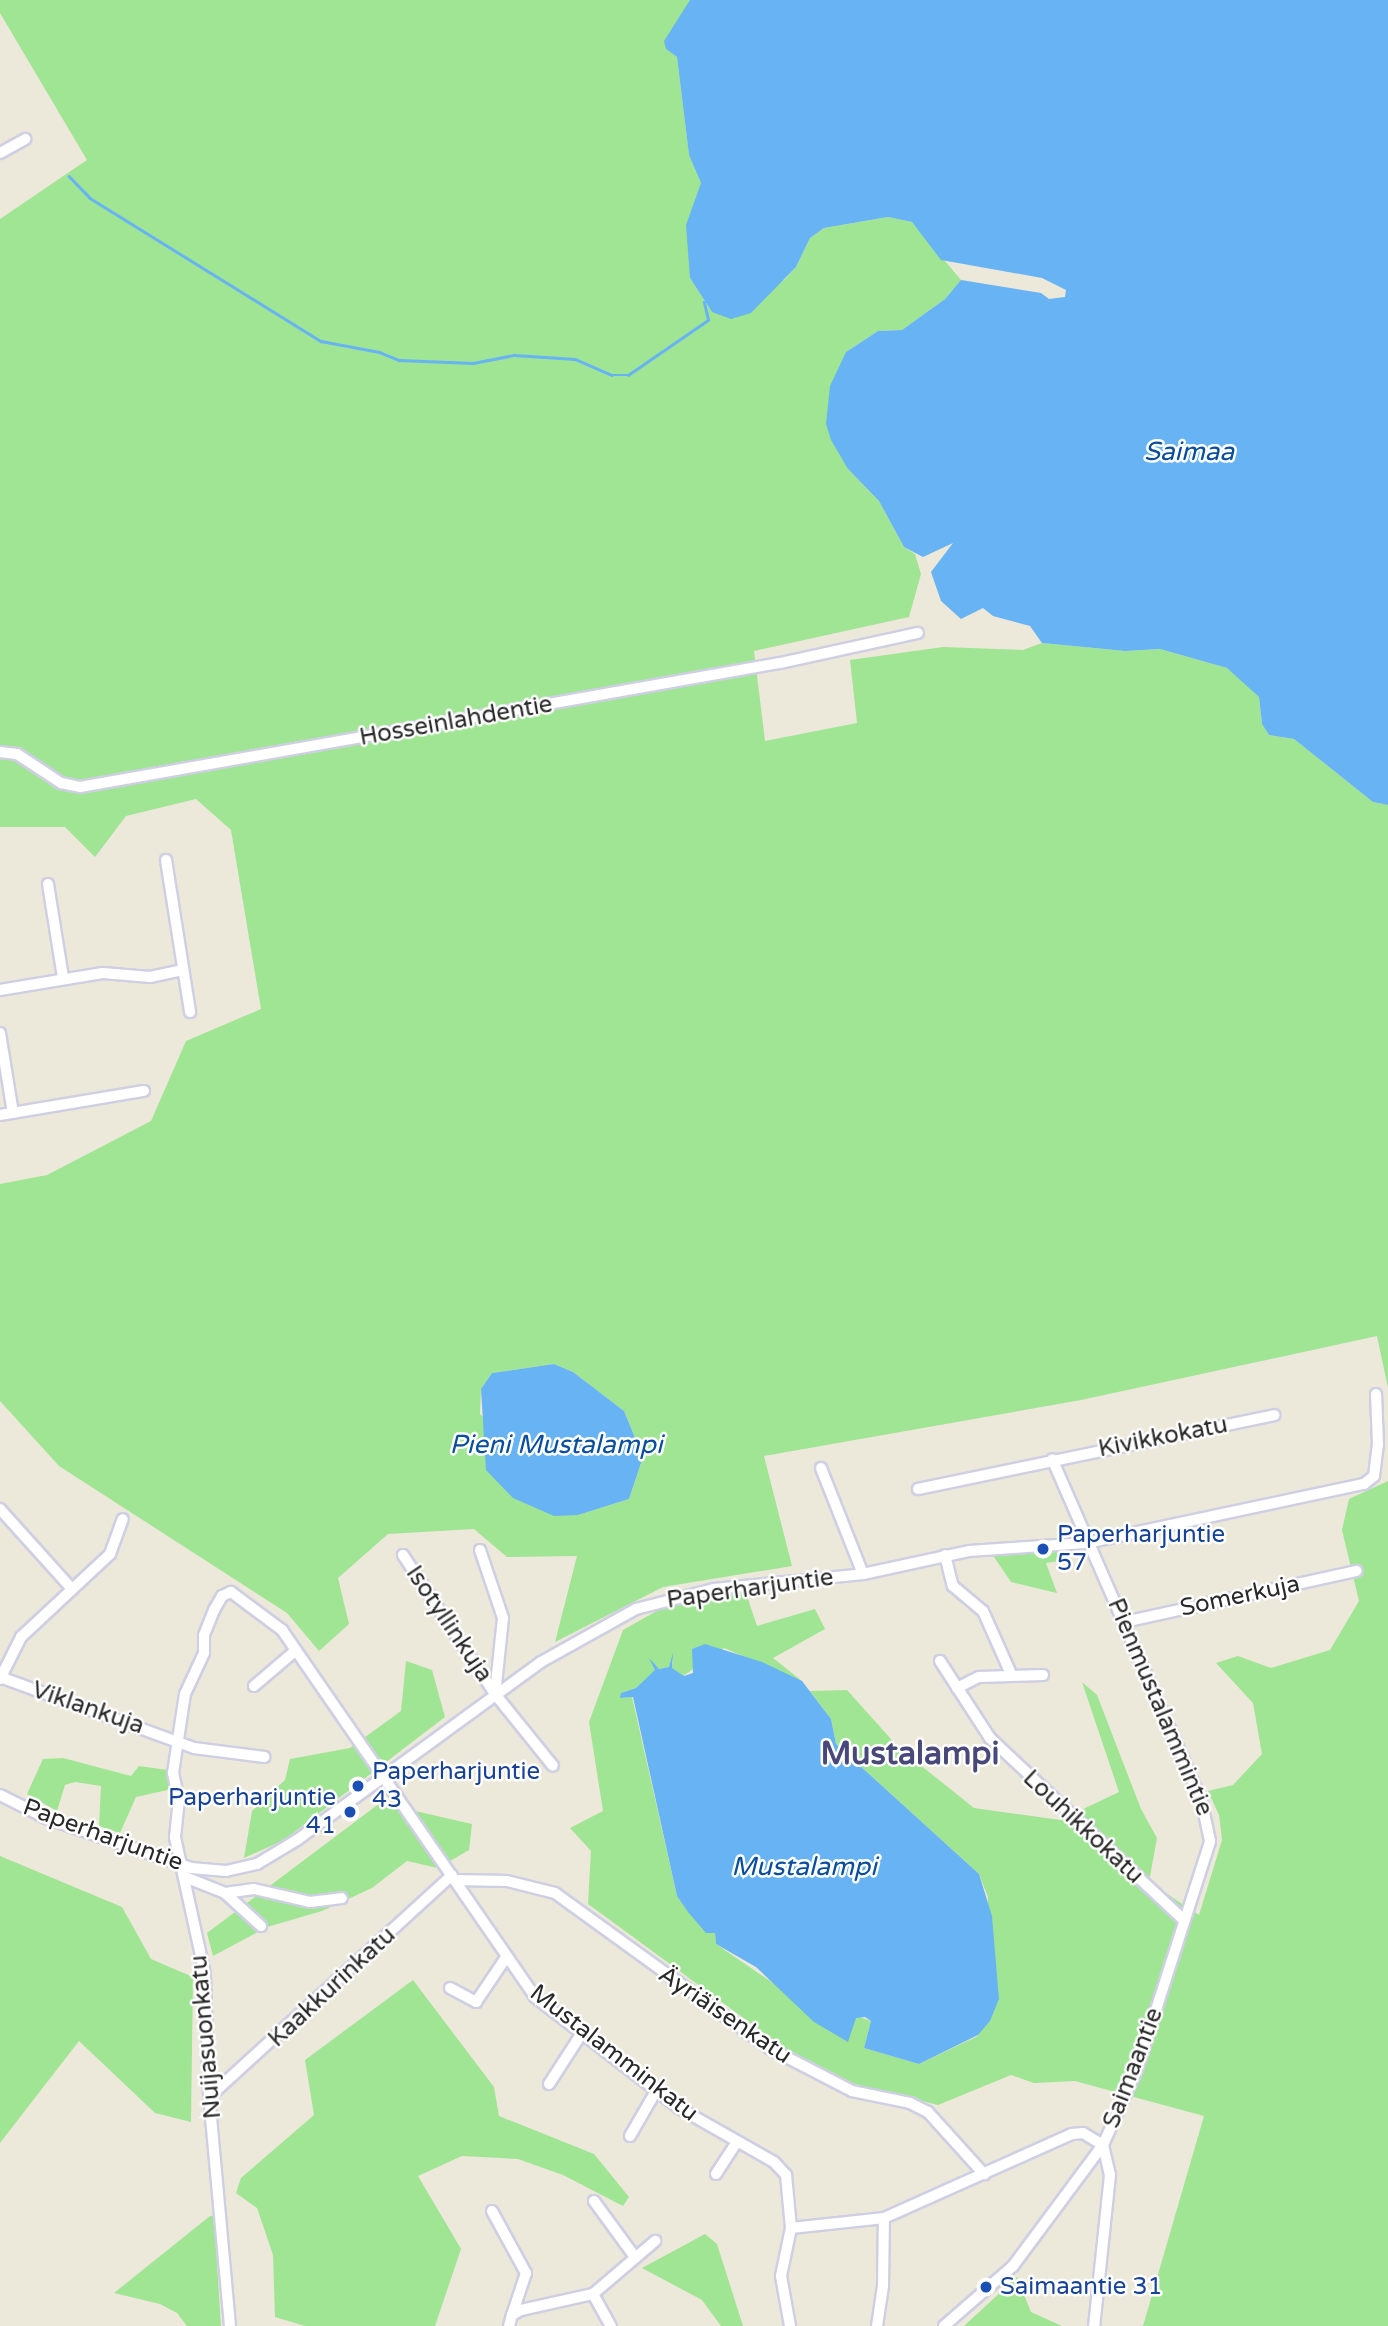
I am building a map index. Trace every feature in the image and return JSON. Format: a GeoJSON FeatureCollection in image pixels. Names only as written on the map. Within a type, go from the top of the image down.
{"type":"FeatureCollection","features":[{"type":"Feature","properties":{"kind":"street"},"geometry":{"type":"LineString","coordinates":[[0,153],[25,139]]}},
{"type":"Feature","properties":{"kind":"street","name":"Hosseinlahdentie"},"geometry":{"type":"LineString","coordinates":[[0,752],[17,754],[61,783],[80,787],[780,663],[918,633]]}},
{"type":"Feature","properties":{"kind":"street"},"geometry":{"type":"LineString","coordinates":[[166,860],[190,1012]]}},
{"type":"Feature","properties":{"kind":"street"},"geometry":{"type":"LineString","coordinates":[[48,884],[63,978]]}},
{"type":"Feature","properties":{"kind":"street"},"geometry":{"type":"LineString","coordinates":[[0,990],[103,973],[150,977],[183,970]]}},
{"type":"Feature","properties":{"kind":"street"},"geometry":{"type":"LineString","coordinates":[[0,1033],[13,1113]]}},
{"type":"Feature","properties":{"kind":"street"},"geometry":{"type":"LineString","coordinates":[[0,1115],[144,1091]]}},
{"type":"Feature","properties":{"kind":"street","name":"Paperharjuntie"},"geometry":{"type":"LineString","coordinates":[[0,1795],[46,1818],[182,1865],[226,1871],[257,1864],[277,1854],[495,1693],[583,1635],[668,1598],[863,1574],[946,1555],[1086,1543],[1364,1484],[1374,1476],[1378,1445],[1376,1394]]}},
{"type":"Feature","properties":{"kind":"street","name":"Kivikkokatu"},"geometry":{"type":"LineString","coordinates":[[918,1489],[1052,1459],[1274,1415]]}},
{"type":"Feature","properties":{"kind":"street","name":"Pienmustalammintie"},"geometry":{"type":"LineString","coordinates":[[1052,1459],[1086,1543],[1124,1622],[1202,1802],[1210,1841]]}},
{"type":"Feature","properties":{"kind":"street"},"geometry":{"type":"LineString","coordinates":[[821,1468],[863,1574]]}},
{"type":"Feature","properties":{"kind":"street"},"geometry":{"type":"LineString","coordinates":[[0,1509],[72,1588]]}},
{"type":"Feature","properties":{"kind":"street"},"geometry":{"type":"LineString","coordinates":[[0,1678],[21,1637],[110,1554],[122,1520]]}},
{"type":"Feature","properties":{"kind":"street"},"geometry":{"type":"LineString","coordinates":[[480,1550],[503,1618],[495,1693]]}},
{"type":"Feature","properties":{"kind":"street","name":"Isotyllinkuja"},"geometry":{"type":"LineString","coordinates":[[403,1555],[495,1693],[553,1766]]}},
{"type":"Feature","properties":{"kind":"street"},"geometry":{"type":"LineString","coordinates":[[946,1555],[953,1586],[983,1611],[1012,1676]]}},
{"type":"Feature","properties":{"kind":"street","name":"Somerkuja"},"geometry":{"type":"LineString","coordinates":[[1124,1622],[1356,1571]]}},
{"type":"Feature","properties":{"kind":"street","name":"Mustalamminkatu"},"geometry":{"type":"LineString","coordinates":[[225,1593],[237,1594],[258,1608],[282,1630],[535,1997],[656,2091],[774,2162],[786,2175],[790,2228],[781,2276],[790,2326]]}},
{"type":"Feature","properties":{"kind":"street","name":"Nuijasuonkatu"},"geometry":{"type":"LineString","coordinates":[[225,1593],[204,1635],[204,1653],[185,1694],[176,1739],[175,1837],[205,1974],[209,2097],[230,2326]]}},
{"type":"Feature","properties":{"kind":"street"},"geometry":{"type":"LineString","coordinates":[[254,1686],[295,1651]]}},
{"type":"Feature","properties":{"kind":"street","name":"Louhikkokatu"},"geometry":{"type":"LineString","coordinates":[[940,1661],[997,1745],[1184,1920]]}},
{"type":"Feature","properties":{"kind":"street"},"geometry":{"type":"LineString","coordinates":[[957,1688],[979,1677],[1043,1675]]}},
{"type":"Feature","properties":{"kind":"street","name":"Viklankuja"},"geometry":{"type":"LineString","coordinates":[[0,1678],[216,1754],[264,1757]]}},
{"type":"Feature","properties":{"kind":"street","name":"Saimaantie"},"geometry":{"type":"LineString","coordinates":[[944,2326],[1013,2266],[1103,2146],[1137,2069],[1210,1841]]}},
{"type":"Feature","properties":{"kind":"street"},"geometry":{"type":"LineString","coordinates":[[185,1877],[225,1893],[261,1926]]}},
{"type":"Feature","properties":{"kind":"street","name":"Kaakkurinkatu"},"geometry":{"type":"LineString","coordinates":[[209,2097],[453,1877]]}},
{"type":"Feature","properties":{"kind":"street","name":"Äyriäisenkatu"},"geometry":{"type":"LineString","coordinates":[[453,1877],[507,1881],[555,1893],[769,2048],[852,2091],[910,2103],[928,2112],[984,2174]]}},
{"type":"Feature","properties":{"kind":"street"},"geometry":{"type":"LineString","coordinates":[[225,1893],[254,1889],[310,1902],[342,1898]]}},
{"type":"Feature","properties":{"kind":"street"},"geometry":{"type":"LineString","coordinates":[[450,1988],[476,2002],[507,1956]]}},
{"type":"Feature","properties":{"kind":"street"},"geometry":{"type":"LineString","coordinates":[[549,2084],[582,2033]]}},
{"type":"Feature","properties":{"kind":"street"},"geometry":{"type":"LineString","coordinates":[[630,2136],[656,2091]]}},
{"type":"Feature","properties":{"kind":"street"},"geometry":{"type":"LineString","coordinates":[[790,2228],[884,2218],[1072,2134],[1083,2133],[1103,2146],[1110,2175],[1094,2326]]}},
{"type":"Feature","properties":{"kind":"street"},"geometry":{"type":"LineString","coordinates":[[716,2174],[737,2142]]}},
{"type":"Feature","properties":{"kind":"street"},"geometry":{"type":"LineString","coordinates":[[594,2201],[635,2257]]}},
{"type":"Feature","properties":{"kind":"street"},"geometry":{"type":"LineString","coordinates":[[492,2211],[526,2273],[511,2321]]}},
{"type":"Feature","properties":{"kind":"street"},"geometry":{"type":"LineString","coordinates":[[877,2326],[883,2286],[884,2218]]}},
{"type":"Feature","properties":{"kind":"street"},"geometry":{"type":"LineString","coordinates":[[511,2321],[539,2304],[561,2304],[593,2294],[655,2241]]}},
{"type":"Feature","properties":{"kind":"street"},"geometry":{"type":"LineString","coordinates":[[593,2294],[611,2326]]}},
{"type":"Feature","properties":{"kind":"green space"},"geometry":{"type":"Polygon","coordinates":[[[0,0],[690,0],[666,49],[677,57],[689,154],[701,183],[690,278],[712,312],[784,280],[796,267],[810,238],[824,228],[888,217],[912,222],[961,280],[945,299],[902,330],[878,331],[846,352],[848,469],[879,501],[904,547],[915,554],[921,574],[909,617],[754,651],[765,741],[857,723],[850,660],[943,647],[1023,650],[1042,643],[1125,651],[1160,649],[1227,668],[1259,697],[1262,724],[1269,735],[1294,739],[1373,802],[1388,805],[1388,1388],[1377,1336],[1081,1400],[764,1456],[792,1566],[663,1587],[555,1642],[577,1556],[507,1557],[474,1529],[388,1534],[338,1578],[349,1624],[319,1651],[287,1613],[59,1466],[0,1401],[0,1184],[47,1175],[151,1121],[186,1041],[261,1009],[231,830],[196,799],[126,816],[95,857],[65,827],[0,827],[0,219],[87,160],[0,13],[0,0]],[[554,1364],[492,1373],[481,1389],[480,1414],[578,1515],[629,1499],[643,1457],[624,1411],[573,1372],[554,1364]]]}},
{"type":"Feature","properties":{"kind":"green space"},"geometry":{"type":"Polygon","coordinates":[[[1388,1481],[1388,2326],[1143,2326],[1204,2116],[1075,2081],[1034,2083],[1011,2075],[938,2105],[847,2082],[783,2047],[588,1904],[591,1851],[570,1828],[603,1811],[589,1722],[623,1630],[669,1604],[745,1590],[757,1626],[815,1609],[825,1629],[773,1658],[802,1681],[724,1648],[683,1676],[672,1668],[673,1658],[669,1667],[659,1669],[652,1663],[656,1670],[636,1688],[621,1693],[621,1698],[632,1697],[677,1896],[707,1933],[715,1933],[716,1944],[783,1990],[871,2021],[864,2048],[919,2064],[978,2036],[988,1897],[979,1874],[836,1744],[831,1719],[810,1691],[847,1690],[899,1748],[974,1808],[1060,1820],[1119,1792],[1082,1682],[1097,1695],[1141,1809],[1157,1838],[1149,1882],[1199,1915],[1222,1840],[1219,1815],[1208,1791],[1233,1785],[1262,1754],[1253,1703],[1216,1663],[1238,1656],[1271,1668],[1330,1650],[1359,1601],[1342,1530],[1349,1499],[1388,1481]]]}},
{"type":"Feature","properties":{"kind":"green space"},"geometry":{"type":"Polygon","coordinates":[[[1056,1549],[1059,1561],[1046,1563],[1057,1593],[1011,1582],[992,1554],[1056,1549]]]}},
{"type":"Feature","properties":{"kind":"green space"},"geometry":{"type":"Polygon","coordinates":[[[406,1661],[432,1670],[445,1717],[284,1840],[244,1858],[252,1811],[285,1780],[290,1759],[350,1748],[401,1711],[406,1661]]]}},
{"type":"Feature","properties":{"kind":"green space"},"geometry":{"type":"Polygon","coordinates":[[[63,1758],[131,1776],[139,1766],[168,1770],[172,1789],[136,1797],[120,1833],[99,1826],[101,1786],[75,1782],[65,1785],[57,1811],[27,1794],[43,1759],[63,1758]]]}},
{"type":"Feature","properties":{"kind":"green space"},"geometry":{"type":"Polygon","coordinates":[[[380,1803],[472,1824],[469,1850],[438,1868],[407,1861],[372,1888],[322,1911],[267,1927],[213,1956],[207,1933],[380,1803]]]}},
{"type":"Feature","properties":{"kind":"green space"},"geometry":{"type":"Polygon","coordinates":[[[0,1856],[122,1907],[151,1959],[193,1977],[191,2122],[155,2113],[79,2041],[0,2143],[0,1856]]]}},
{"type":"Feature","properties":{"kind":"green space"},"geometry":{"type":"Polygon","coordinates":[[[413,1980],[494,2087],[499,2116],[594,2154],[629,2197],[623,2206],[563,2175],[518,2159],[462,2156],[418,2176],[461,2249],[435,2326],[305,2326],[275,2317],[273,2255],[257,2208],[236,2193],[241,2178],[314,2115],[305,2060],[413,1980]]]}},
{"type":"Feature","properties":{"kind":"green space"},"geometry":{"type":"Polygon","coordinates":[[[210,2216],[214,2216],[221,2326],[187,2326],[177,2313],[160,2304],[114,2293],[210,2216]]]}},
{"type":"Feature","properties":{"kind":"green space"},"geometry":{"type":"Polygon","coordinates":[[[705,2234],[717,2244],[743,2326],[721,2326],[702,2300],[642,2268],[705,2234]]]}},
{"type":"Feature","properties":{"kind":"green space"},"geometry":{"type":"Polygon","coordinates":[[[1017,2277],[1031,2312],[1062,2326],[964,2326],[1017,2277]]]}},
{"type":"Feature","properties":{"kind":"water","name":"Saimaa"},"geometry":{"type":"Polygon","coordinates":[[[690,0],[1388,0],[1388,805],[1373,802],[1294,739],[1269,735],[1262,724],[1259,697],[1227,668],[1160,649],[1125,651],[1042,643],[1030,626],[993,616],[983,608],[961,619],[941,601],[931,572],[953,543],[923,557],[904,547],[879,501],[848,469],[831,440],[826,424],[830,386],[846,352],[878,331],[902,330],[945,299],[961,280],[1041,293],[1049,299],[1065,297],[1066,290],[1042,278],[941,260],[912,222],[888,217],[824,228],[810,238],[796,267],[751,313],[731,319],[712,312],[690,278],[686,225],[701,183],[689,155],[677,57],[666,49],[664,41],[690,0]]]}},
{"type":"Feature","properties":{"kind":"water","name":"Pieni Mustalampi"},"geometry":{"type":"Polygon","coordinates":[[[554,1364],[573,1372],[624,1411],[643,1457],[629,1499],[578,1515],[554,1516],[513,1498],[486,1470],[481,1389],[492,1373],[554,1364]]]}},
{"type":"Feature","properties":{"kind":"water","name":"Mustalampi"},"geometry":{"type":"Polygon","coordinates":[[[705,1644],[762,1662],[802,1681],[831,1719],[836,1744],[979,1874],[992,1916],[999,1999],[990,2021],[978,2035],[919,2064],[864,2048],[871,2021],[865,2017],[856,2018],[848,2042],[814,2022],[756,1967],[716,1944],[715,1933],[706,1933],[688,1912],[677,1896],[633,1697],[620,1698],[621,1693],[636,1688],[655,1670],[649,1658],[659,1669],[669,1667],[673,1653],[672,1668],[684,1676],[693,1673],[692,1649],[705,1644]]]}},
{"type":"Feature","properties":{"kind":"waterway"},"geometry":{"type":"LineString","coordinates":[[69,176],[90,198],[321,341],[379,352],[399,360],[473,363],[514,355],[575,359],[612,375],[628,375],[708,320],[704,302]]}},
{"type":"Feature","properties":{"kind":"place","name":"Paperharjuntie 57"},"geometry":{"type":"Point","coordinates":[1043,1549]}},
{"type":"Feature","properties":{"kind":"place","name":"Paperharjuntie 43"},"geometry":{"type":"Point","coordinates":[358,1786]}},
{"type":"Feature","properties":{"kind":"place","name":"Paperharjuntie 41"},"geometry":{"type":"Point","coordinates":[350,1812]}},
{"type":"Feature","properties":{"kind":"place","name":"Saimaantie 31"},"geometry":{"type":"Point","coordinates":[986,2287]}},
{"type":"Feature","properties":{"kind":"district","name":"Mustalampi"},"geometry":{"type":"Point","coordinates":[910,1754]}}]}
